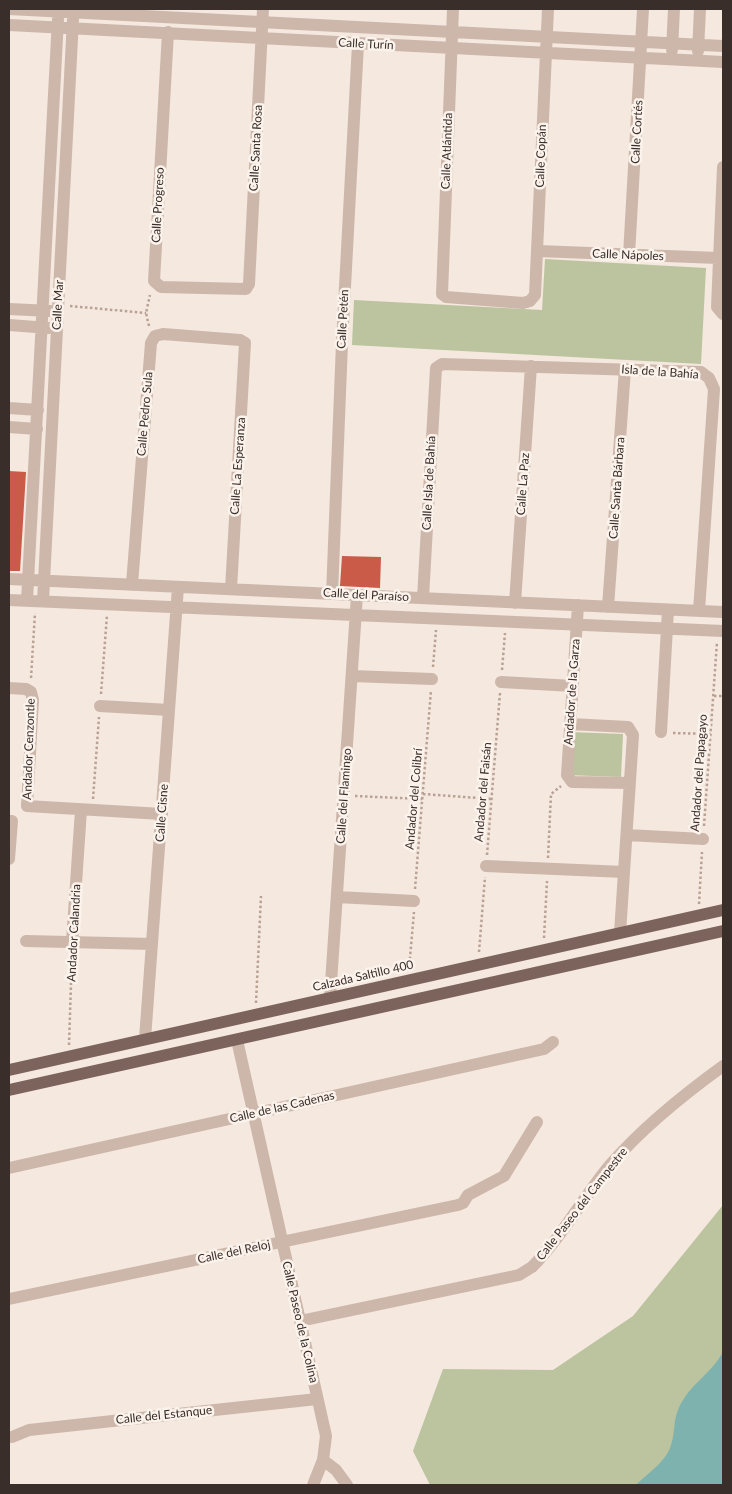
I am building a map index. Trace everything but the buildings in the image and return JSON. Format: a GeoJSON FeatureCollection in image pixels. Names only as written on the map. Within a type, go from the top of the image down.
{"type":"FeatureCollection","features":[{"type":"Feature","properties":{"kind":"main road","name":"Calzada Saltillo 400"},"geometry":{"type":"LineString","coordinates":[[9,1070],[723,910]]}},
{"type":"Feature","properties":{"kind":"main road"},"geometry":{"type":"LineString","coordinates":[[9,1090],[723,931]]}},
{"type":"Feature","properties":{"kind":"street","name":"Calle Turín"},"geometry":{"type":"LineString","coordinates":[[9,9],[59,10],[262,24],[723,46]]}},
{"type":"Feature","properties":{"kind":"street","name":"Calle Santa Rosa"},"geometry":{"type":"LineString","coordinates":[[157,284],[161,287],[246,289],[248,287],[263,9]]}},
{"type":"Feature","properties":{"kind":"street","name":"Calle Atlántida"},"geometry":{"type":"LineString","coordinates":[[453,9],[442,294],[446,297],[456,298],[523,303],[530,301]]}},
{"type":"Feature","properties":{"kind":"street","name":"Calle Copán"},"geometry":{"type":"LineString","coordinates":[[530,301],[535,295],[538,251],[548,9]]}},
{"type":"Feature","properties":{"kind":"street","name":"Calle Cortés"},"geometry":{"type":"LineString","coordinates":[[630,255],[643,9]]}},
{"type":"Feature","properties":{"kind":"street"},"geometry":{"type":"LineString","coordinates":[[672,60],[674,9]]}},
{"type":"Feature","properties":{"kind":"street"},"geometry":{"type":"LineString","coordinates":[[698,61],[700,9]]}},
{"type":"Feature","properties":{"kind":"street","name":"Calle Mar"},"geometry":{"type":"LineString","coordinates":[[27,600],[59,10]]}},
{"type":"Feature","properties":{"kind":"street","name":"Calle Mar"},"geometry":{"type":"LineString","coordinates":[[43,601],[74,11]]}},
{"type":"Feature","properties":{"kind":"street","name":"Calle Turín"},"geometry":{"type":"LineString","coordinates":[[9,25],[58,26],[358,44],[723,62]]}},
{"type":"Feature","properties":{"kind":"street","name":"Calle Progreso"},"geometry":{"type":"LineString","coordinates":[[157,284],[154,277],[168,32]]}},
{"type":"Feature","properties":{"kind":"street","name":"Calle Petén"},"geometry":{"type":"LineString","coordinates":[[332,594],[342,342],[358,44]]}},
{"type":"Feature","properties":{"kind":"street"},"geometry":{"type":"LineString","coordinates":[[722,313],[718,307],[718,258],[723,167]]}},
{"type":"Feature","properties":{"kind":"street","name":"Calle Nápoles"},"geometry":{"type":"LineString","coordinates":[[538,251],[718,258]]}},
{"type":"Feature","properties":{"kind":"street"},"geometry":{"type":"LineString","coordinates":[[9,309],[43,310],[58,308]]}},
{"type":"Feature","properties":{"kind":"street"},"geometry":{"type":"LineString","coordinates":[[9,325],[57,329]]}},
{"type":"Feature","properties":{"kind":"street","name":"Calle La Esperanza"},"geometry":{"type":"LineString","coordinates":[[155,336],[163,334],[240,340],[244,343],[231,589]]}},
{"type":"Feature","properties":{"kind":"street","name":"Calle Pedro Sula"},"geometry":{"type":"LineString","coordinates":[[132,584],[151,343],[155,336]]}},
{"type":"Feature","properties":{"kind":"street","name":"Isla de la Bahía"},"geometry":{"type":"LineString","coordinates":[[436,368],[442,364],[625,369],[701,372],[709,378],[714,389],[699,611]]}},
{"type":"Feature","properties":{"kind":"street","name":"Calle La Paz"},"geometry":{"type":"LineString","coordinates":[[515,603],[531,366]]}},
{"type":"Feature","properties":{"kind":"street","name":"Calle Isla de Bahía"},"geometry":{"type":"LineString","coordinates":[[423,598],[436,368]]}},
{"type":"Feature","properties":{"kind":"street","name":"Calle Santa Bárbara"},"geometry":{"type":"LineString","coordinates":[[608,607],[625,369]]}},
{"type":"Feature","properties":{"kind":"street"},"geometry":{"type":"LineString","coordinates":[[9,408],[38,410]]}},
{"type":"Feature","properties":{"kind":"street"},"geometry":{"type":"LineString","coordinates":[[9,427],[37,429]]}},
{"type":"Feature","properties":{"kind":"street","name":"Calle del Paraíso"},"geometry":{"type":"LineString","coordinates":[[9,579],[723,612]]}},
{"type":"Feature","properties":{"kind":"street","name":"Calle Cisne"},"geometry":{"type":"LineString","coordinates":[[145,1039],[178,587]]}},
{"type":"Feature","properties":{"kind":"street","name":"Calle del Flamingo"},"geometry":{"type":"LineString","coordinates":[[330,998],[357,595]]}},
{"type":"Feature","properties":{"kind":"street","name":"Calle del Paraíso"},"geometry":{"type":"LineString","coordinates":[[9,600],[721,631]]}},
{"type":"Feature","properties":{"kind":"street","name":"Andador de la Garza"},"geometry":{"type":"LineString","coordinates":[[578,606],[567,775],[572,782],[630,783]]}},
{"type":"Feature","properties":{"kind":"street"},"geometry":{"type":"LineString","coordinates":[[661,732],[668,610]]}},
{"type":"Feature","properties":{"kind":"street"},"geometry":{"type":"LineString","coordinates":[[352,676],[432,679]]}},
{"type":"Feature","properties":{"kind":"street"},"geometry":{"type":"LineString","coordinates":[[501,682],[573,686]]}},
{"type":"Feature","properties":{"kind":"street"},"geometry":{"type":"LineString","coordinates":[[9,688],[26,689],[31,692]]}},
{"type":"Feature","properties":{"kind":"street","name":"Andador Cenzontle"},"geometry":{"type":"LineString","coordinates":[[31,692],[33,700],[27,806],[81,810]]}},
{"type":"Feature","properties":{"kind":"street"},"geometry":{"type":"LineString","coordinates":[[100,706],[169,710]]}},
{"type":"Feature","properties":{"kind":"street"},"geometry":{"type":"LineString","coordinates":[[570,724],[628,727],[632,730],[620,933]]}},
{"type":"Feature","properties":{"kind":"street"},"geometry":{"type":"LineString","coordinates":[[81,810],[162,814]]}},
{"type":"Feature","properties":{"kind":"street","name":"Andador Calandria"},"geometry":{"type":"LineString","coordinates":[[72,942],[81,810]]}},
{"type":"Feature","properties":{"kind":"street"},"geometry":{"type":"LineString","coordinates":[[9,859],[10,821]]}},
{"type":"Feature","properties":{"kind":"street"},"geometry":{"type":"LineString","coordinates":[[627,834],[703,839]]}},
{"type":"Feature","properties":{"kind":"street"},"geometry":{"type":"LineString","coordinates":[[486,866],[624,872]]}},
{"type":"Feature","properties":{"kind":"street"},"geometry":{"type":"LineString","coordinates":[[337,897],[414,901]]}},
{"type":"Feature","properties":{"kind":"street"},"geometry":{"type":"LineString","coordinates":[[26,940],[152,944]]}},
{"type":"Feature","properties":{"kind":"street","name":"Calle Paseo de la Colina"},"geometry":{"type":"LineString","coordinates":[[236,1040],[326,1436],[323,1460],[313,1485]]}},
{"type":"Feature","properties":{"kind":"street","name":"Calle de las Cadenas"},"geometry":{"type":"LineString","coordinates":[[9,1168],[544,1049],[553,1042]]}},
{"type":"Feature","properties":{"kind":"street","name":"Calle Paseo del Campestre"},"geometry":{"type":"LineString","coordinates":[[300,1321],[519,1275],[532,1267],[610,1165],[635,1138],[685,1094],[723,1066]]}},
{"type":"Feature","properties":{"kind":"street","name":"Calle del Reloj"},"geometry":{"type":"LineString","coordinates":[[9,1299],[463,1203],[468,1194],[504,1176],[537,1122]]}},
{"type":"Feature","properties":{"kind":"street","name":"Calle del Estanque"},"geometry":{"type":"LineString","coordinates":[[12,1437],[29,1430],[318,1399]]}},
{"type":"Feature","properties":{"kind":"street"},"geometry":{"type":"LineString","coordinates":[[323,1460],[336,1470],[347,1485]]}},
{"type":"Feature","properties":{"kind":"path"},"geometry":{"type":"LineString","coordinates":[[155,336],[146,313],[149,298],[157,284]]}},
{"type":"Feature","properties":{"kind":"path"},"geometry":{"type":"LineString","coordinates":[[58,308],[146,313]]}},
{"type":"Feature","properties":{"kind":"path"},"geometry":{"type":"LineString","coordinates":[[27,600],[35,612],[31,692]]}},
{"type":"Feature","properties":{"kind":"path","name":"Andador del Colibrí"},"geometry":{"type":"LineString","coordinates":[[408,980],[436,619]]}},
{"type":"Feature","properties":{"kind":"path","name":"Andador del Faisán"},"geometry":{"type":"LineString","coordinates":[[478,964],[506,622]]}},
{"type":"Feature","properties":{"kind":"path","name":"Andador del Papagayo"},"geometry":{"type":"LineString","coordinates":[[698,915],[714,696],[721,631]]}},
{"type":"Feature","properties":{"kind":"path"},"geometry":{"type":"LineString","coordinates":[[714,696],[723,696]]}},
{"type":"Feature","properties":{"kind":"path"},"geometry":{"type":"LineString","coordinates":[[423,794],[492,799]]}},
{"type":"Feature","properties":{"kind":"path"},"geometry":{"type":"LineString","coordinates":[[344,796],[422,799]]}},
{"type":"Feature","properties":{"kind":"path"},"geometry":{"type":"LineString","coordinates":[[255,1014],[261,896]]}},
{"type":"Feature","properties":{"kind":"path","name":"Andador Calandria"},"geometry":{"type":"LineString","coordinates":[[68,1056],[72,942]]}},
{"type":"Feature","properties":{"kind":"green space"},"geometry":{"type":"Polygon","coordinates":[[[545,259],[706,268],[701,364],[352,345],[354,300],[542,310],[545,259]]]}},
{"type":"Feature","properties":{"kind":"green space"},"geometry":{"type":"Polygon","coordinates":[[[569,732],[623,734],[621,777],[566,775],[569,732]]]}},
{"type":"Feature","properties":{"kind":"green space"},"geometry":{"type":"Polygon","coordinates":[[[723,1205],[723,1485],[430,1485],[413,1451],[443,1369],[553,1370],[633,1316],[723,1205]]]}},
{"type":"Feature","properties":{"kind":"water"},"geometry":{"type":"Polygon","coordinates":[[[723,1352],[723,1485],[636,1485],[668,1453],[679,1407],[692,1388],[714,1365],[723,1352]]]}}]}
